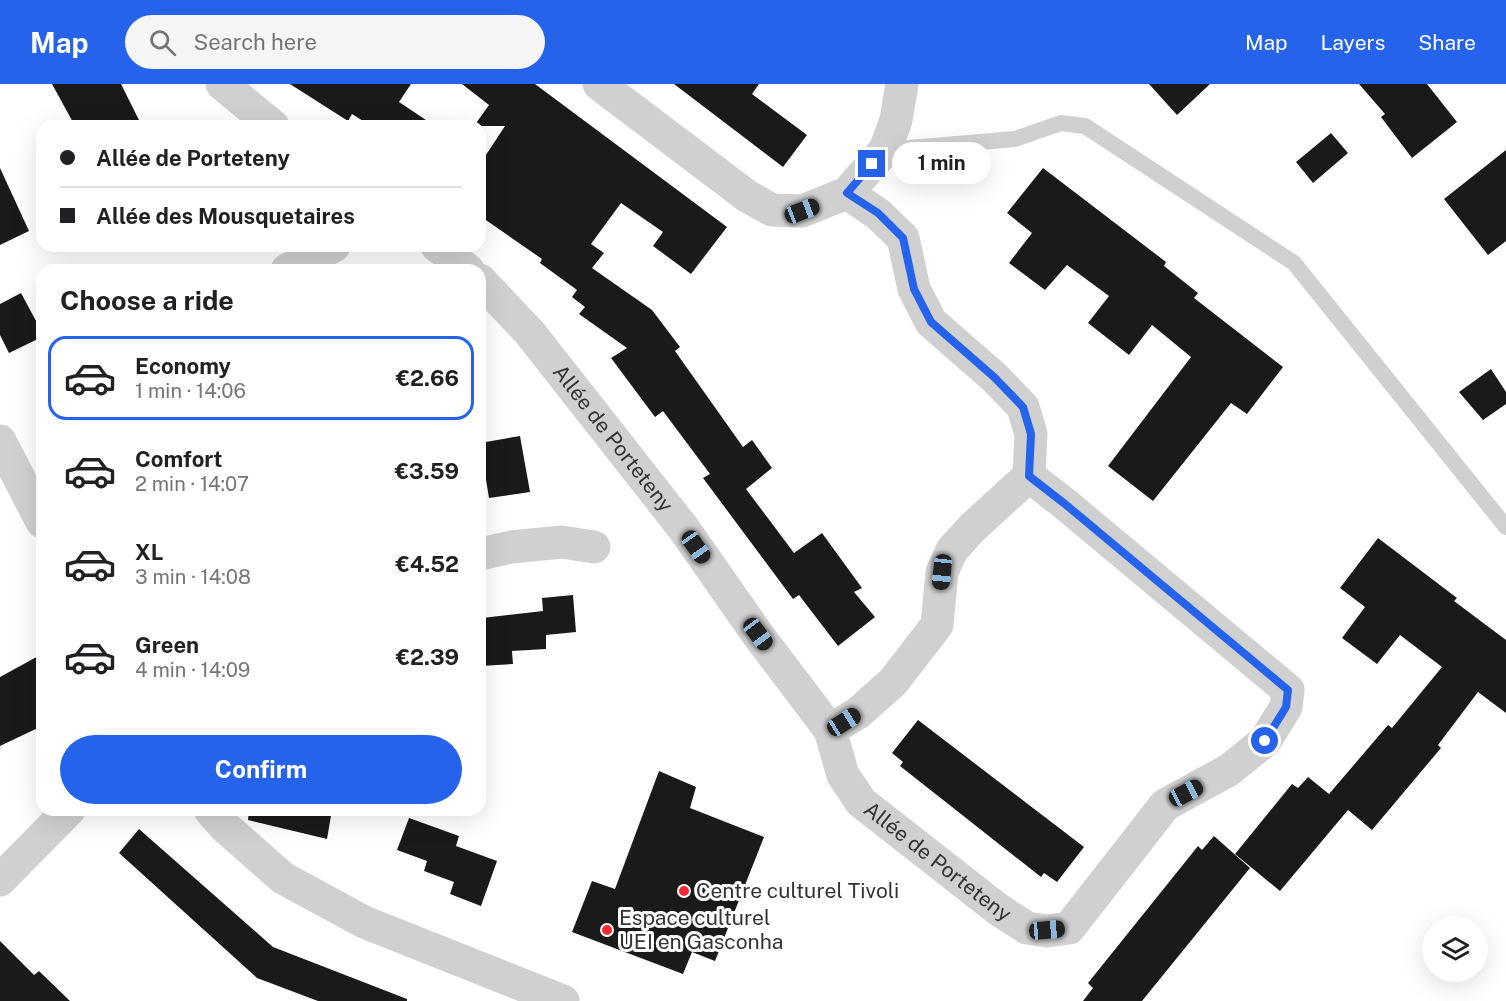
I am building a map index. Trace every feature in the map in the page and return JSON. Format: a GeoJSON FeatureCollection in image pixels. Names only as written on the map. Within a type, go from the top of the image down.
{"type":"FeatureCollection","features":[{"type":"Feature","properties":{"kind":"street"},"geometry":{"type":"LineString","coordinates":[[599,84],[747,196],[772,210],[802,211],[847,193],[885,150],[896,120],[902,84]]}},
{"type":"Feature","properties":{"kind":"street"},"geometry":{"type":"LineString","coordinates":[[226,85],[266,120]]}},
{"type":"Feature","properties":{"kind":"street"},"geometry":{"type":"LineString","coordinates":[[830,730],[858,713],[894,682],[937,625],[942,572],[952,550],[972,528],[1029,476],[1031,434],[1023,407],[994,377],[931,322],[914,289],[903,238],[878,213],[847,193]]}},
{"type":"Feature","properties":{"kind":"street"},"geometry":{"type":"LineString","coordinates":[[299,264],[322,252]]}},
{"type":"Feature","properties":{"kind":"street"},"geometry":{"type":"LineString","coordinates":[[445,252],[460,264]]}},
{"type":"Feature","properties":{"kind":"street","name":"Allée de Porteteny"},"geometry":{"type":"LineString","coordinates":[[486,286],[530,333],[684,529],[758,634],[830,730],[843,775],[861,802],[999,910],[1027,928],[1047,930],[1069,928],[1165,805],[1229,770],[1265,741],[1286,707],[1288,690],[1029,476]]}},
{"type":"Feature","properties":{"kind":"street"},"geometry":{"type":"LineString","coordinates":[[0,441],[36,510]]}},
{"type":"Feature","properties":{"kind":"street"},"geometry":{"type":"LineString","coordinates":[[486,553],[511,547],[562,542],[594,547]]}},
{"type":"Feature","properties":{"kind":"street"},"geometry":{"type":"LineString","coordinates":[[0,880],[63,816]]}},
{"type":"Feature","properties":{"kind":"street"},"geometry":{"type":"LineString","coordinates":[[215,816],[283,878],[364,922],[563,1001]]}},
{"type":"Feature","properties":{"kind":"lane"},"geometry":{"type":"LineString","coordinates":[[885,150],[1015,139],[1061,123],[1085,126],[1294,263],[1506,527]]}},
{"type":"Feature","properties":{"kind":"building"},"geometry":{"type":"Polygon","coordinates":[[[52,84],[121,84],[139,120],[72,120],[52,84]]]}},
{"type":"Feature","properties":{"kind":"building"},"geometry":{"type":"Polygon","coordinates":[[[290,84],[411,84],[399,102],[426,120],[362,120],[352,114],[346,120],[290,84]]]}},
{"type":"Feature","properties":{"kind":"building"},"geometry":{"type":"Polygon","coordinates":[[[462,84],[535,84],[727,227],[691,274],[653,246],[663,232],[621,203],[591,244],[604,253],[592,268],[652,310],[680,347],[675,351],[743,447],[752,440],[772,468],[746,489],[794,553],[822,533],[862,588],[854,592],[875,617],[838,646],[799,595],[793,599],[703,478],[710,474],[663,411],[655,417],[611,358],[627,348],[579,314],[585,307],[572,297],[577,290],[540,263],[542,259],[486,220],[486,155],[505,126],[486,126],[486,120],[478,120],[489,105],[462,84]]]}},
{"type":"Feature","properties":{"kind":"building"},"geometry":{"type":"Polygon","coordinates":[[[674,84],[759,84],[752,94],[807,135],[783,167],[674,84]]]}},
{"type":"Feature","properties":{"kind":"building"},"geometry":{"type":"Polygon","coordinates":[[[1149,84],[1210,84],[1177,115],[1149,84]]]}},
{"type":"Feature","properties":{"kind":"building"},"geometry":{"type":"Polygon","coordinates":[[[1359,84],[1427,84],[1457,122],[1412,158],[1381,117],[1385,114],[1359,84]]]}},
{"type":"Feature","properties":{"kind":"building"},"geometry":{"type":"Polygon","coordinates":[[[1331,133],[1348,153],[1313,183],[1296,162],[1331,133]]]}},
{"type":"Feature","properties":{"kind":"building"},"geometry":{"type":"Polygon","coordinates":[[[1506,150],[1506,241],[1488,255],[1444,199],[1506,150]]]}},
{"type":"Feature","properties":{"kind":"building"},"geometry":{"type":"Polygon","coordinates":[[[0,168],[29,231],[0,245],[0,168]]]}},
{"type":"Feature","properties":{"kind":"building"},"geometry":{"type":"Polygon","coordinates":[[[1043,168],[1166,262],[1164,266],[1198,293],[1194,298],[1283,367],[1247,414],[1231,403],[1153,501],[1108,466],[1191,357],[1152,325],[1129,355],[1088,323],[1109,296],[1067,265],[1045,290],[1009,263],[1032,233],[1007,213],[1043,168]]]}},
{"type":"Feature","properties":{"kind":"building"},"geometry":{"type":"Polygon","coordinates":[[[21,293],[36,321],[36,340],[9,353],[0,335],[0,304],[21,293]]]}},
{"type":"Feature","properties":{"kind":"building"},"geometry":{"type":"Polygon","coordinates":[[[1491,369],[1506,392],[1506,404],[1483,420],[1459,392],[1491,369]]]}},
{"type":"Feature","properties":{"kind":"building"},"geometry":{"type":"Polygon","coordinates":[[[520,436],[530,492],[489,498],[486,480],[486,442],[520,436]]]}},
{"type":"Feature","properties":{"kind":"building"},"geometry":{"type":"Polygon","coordinates":[[[1378,538],[1457,598],[1454,601],[1506,640],[1506,713],[1478,692],[1438,745],[1441,748],[1372,830],[1348,810],[1280,891],[1235,854],[1292,784],[1298,788],[1308,777],[1329,794],[1388,725],[1392,728],[1442,667],[1400,635],[1377,664],[1342,638],[1365,607],[1340,588],[1378,538]]]}},
{"type":"Feature","properties":{"kind":"building"},"geometry":{"type":"Polygon","coordinates":[[[573,595],[576,632],[546,635],[546,649],[512,651],[513,664],[486,666],[486,618],[543,611],[542,598],[573,595]]]}},
{"type":"Feature","properties":{"kind":"building"},"geometry":{"type":"Polygon","coordinates":[[[36,657],[36,729],[0,746],[0,677],[36,657]]]}},
{"type":"Feature","properties":{"kind":"building"},"geometry":{"type":"Polygon","coordinates":[[[918,720],[1084,847],[1057,882],[1044,873],[1041,877],[900,766],[903,762],[892,753],[918,720]]]}},
{"type":"Feature","properties":{"kind":"building"},"geometry":{"type":"Polygon","coordinates":[[[659,771],[696,787],[690,808],[764,837],[715,961],[692,952],[683,974],[572,932],[592,881],[615,889],[659,771]]]}},
{"type":"Feature","properties":{"kind":"building"},"geometry":{"type":"Polygon","coordinates":[[[248,816],[331,816],[327,839],[248,820],[248,816]]]}},
{"type":"Feature","properties":{"kind":"building"},"geometry":{"type":"Polygon","coordinates":[[[409,818],[459,836],[456,846],[497,861],[481,906],[450,894],[454,882],[424,871],[427,861],[397,850],[409,818]]]}},
{"type":"Feature","properties":{"kind":"building"},"geometry":{"type":"Polygon","coordinates":[[[139,829],[273,947],[407,999],[407,1001],[318,1001],[257,978],[119,853],[139,829]]]}},
{"type":"Feature","properties":{"kind":"building"},"geometry":{"type":"Polygon","coordinates":[[[1214,836],[1250,868],[1142,1001],[1083,1001],[1093,988],[1088,983],[1198,846],[1202,850],[1214,836]]]}},
{"type":"Feature","properties":{"kind":"building"},"geometry":{"type":"Polygon","coordinates":[[[0,941],[34,975],[39,971],[70,1001],[0,1001],[0,941]]]}},
{"type":"Feature","properties":{"kind":"place","name":"Centre culturel Tivoli"},"geometry":{"type":"Point","coordinates":[684,891]}},
{"type":"Feature","properties":{"kind":"place","name":"Espace culturel UEI en Gasconha"},"geometry":{"type":"Point","coordinates":[607,930]}},
{"type":"Feature","properties":{"kind":"route"},"geometry":{"type":"LineString","coordinates":[[872,164],[847,193],[878,213],[903,238],[914,289],[931,322],[994,377],[1023,407],[1031,434],[1029,476],[1288,690],[1286,707],[1265,741]]}}]}
